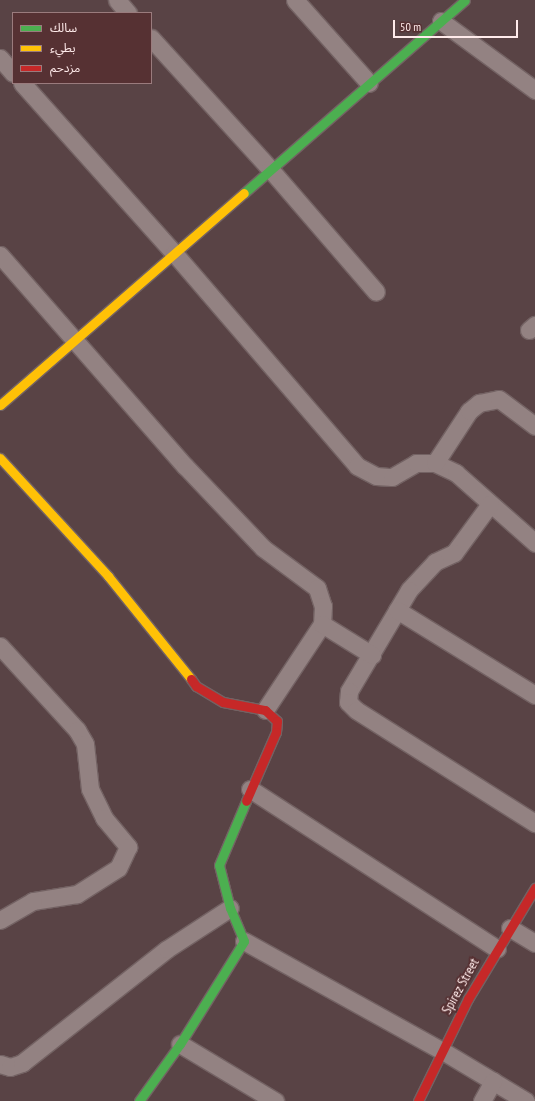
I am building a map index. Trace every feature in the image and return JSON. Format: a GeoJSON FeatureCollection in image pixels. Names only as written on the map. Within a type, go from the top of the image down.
{"type":"FeatureCollection","features":[{"type":"Feature","properties":{"kind":"street"},"geometry":{"type":"LineString","coordinates":[[117,0],[127,12]]}},
{"type":"Feature","properties":{"kind":"street"},"geometry":{"type":"LineString","coordinates":[[295,0],[369,83]]}},
{"type":"Feature","properties":{"kind":"street"},"geometry":{"type":"LineString","coordinates":[[0,405],[465,0]]}},
{"type":"Feature","properties":{"kind":"street"},"geometry":{"type":"LineString","coordinates":[[440,21],[535,89]]}},
{"type":"Feature","properties":{"kind":"street"},"geometry":{"type":"LineString","coordinates":[[152,39],[270,169],[376,292]]}},
{"type":"Feature","properties":{"kind":"street"},"geometry":{"type":"LineString","coordinates":[[0,58],[12,72]]}},
{"type":"Feature","properties":{"kind":"street"},"geometry":{"type":"LineString","coordinates":[[23,84],[174,253],[357,466],[376,476],[392,478],[416,463],[435,463],[456,473],[535,543]]}},
{"type":"Feature","properties":{"kind":"street"},"geometry":{"type":"LineString","coordinates":[[0,256],[185,466],[263,548],[317,588],[323,606],[322,624],[265,710]]}},
{"type":"Feature","properties":{"kind":"street"},"geometry":{"type":"LineString","coordinates":[[435,463],[469,411],[479,403],[499,400],[535,426]]}},
{"type":"Feature","properties":{"kind":"street"},"geometry":{"type":"LineString","coordinates":[[0,458],[108,576],[196,686],[223,702],[265,710],[277,721],[276,732],[250,789],[220,865],[230,908],[244,941],[441,1050],[526,1101]]}},
{"type":"Feature","properties":{"kind":"street"},"geometry":{"type":"LineString","coordinates":[[490,504],[454,553],[436,562],[409,590],[372,655],[349,691],[348,702],[356,710],[535,822]]}},
{"type":"Feature","properties":{"kind":"street"},"geometry":{"type":"LineString","coordinates":[[397,610],[535,694]]}},
{"type":"Feature","properties":{"kind":"street"},"geometry":{"type":"LineString","coordinates":[[322,624],[372,655]]}},
{"type":"Feature","properties":{"kind":"street"},"geometry":{"type":"LineString","coordinates":[[0,646],[78,730],[85,744],[90,789],[104,818],[128,847],[118,868],[77,894],[33,901],[0,920]]}},
{"type":"Feature","properties":{"kind":"street"},"geometry":{"type":"LineString","coordinates":[[250,789],[497,949]]}},
{"type":"Feature","properties":{"kind":"street","name":"Spirez Street"},"geometry":{"type":"LineString","coordinates":[[418,1101],[441,1050],[497,949],[535,888]]}},
{"type":"Feature","properties":{"kind":"street"},"geometry":{"type":"LineString","coordinates":[[0,1064],[10,1067],[22,1063],[166,949],[230,908]]}},
{"type":"Feature","properties":{"kind":"street"},"geometry":{"type":"LineString","coordinates":[[510,928],[535,943]]}},
{"type":"Feature","properties":{"kind":"street"},"geometry":{"type":"LineString","coordinates":[[140,1101],[180,1044],[244,941]]}},
{"type":"Feature","properties":{"kind":"street"},"geometry":{"type":"LineString","coordinates":[[180,1044],[275,1101]]}},
{"type":"Feature","properties":{"kind":"street"},"geometry":{"type":"LineString","coordinates":[[482,1101],[493,1081]]}},
{"type":"Feature","properties":{"kind":"traffic: fast"},"geometry":{"type":"LineString","coordinates":[[244,193],[465,0]]}},
{"type":"Feature","properties":{"kind":"traffic: fast"},"geometry":{"type":"LineString","coordinates":[[139,1101],[180,1044],[244,941],[230,908],[219,865],[246,801]]}},
{"type":"Feature","properties":{"kind":"traffic: slow"},"geometry":{"type":"LineString","coordinates":[[0,405],[244,193]]}},
{"type":"Feature","properties":{"kind":"traffic: slow"},"geometry":{"type":"LineString","coordinates":[[0,458],[108,576],[191,679]]}},
{"type":"Feature","properties":{"kind":"traffic: jam"},"geometry":{"type":"LineString","coordinates":[[191,679],[196,686],[223,702],[265,710],[277,721],[276,732],[246,801]]}},
{"type":"Feature","properties":{"kind":"traffic: jam"},"geometry":{"type":"LineString","coordinates":[[418,1101],[468,999],[535,888]]}}]}
